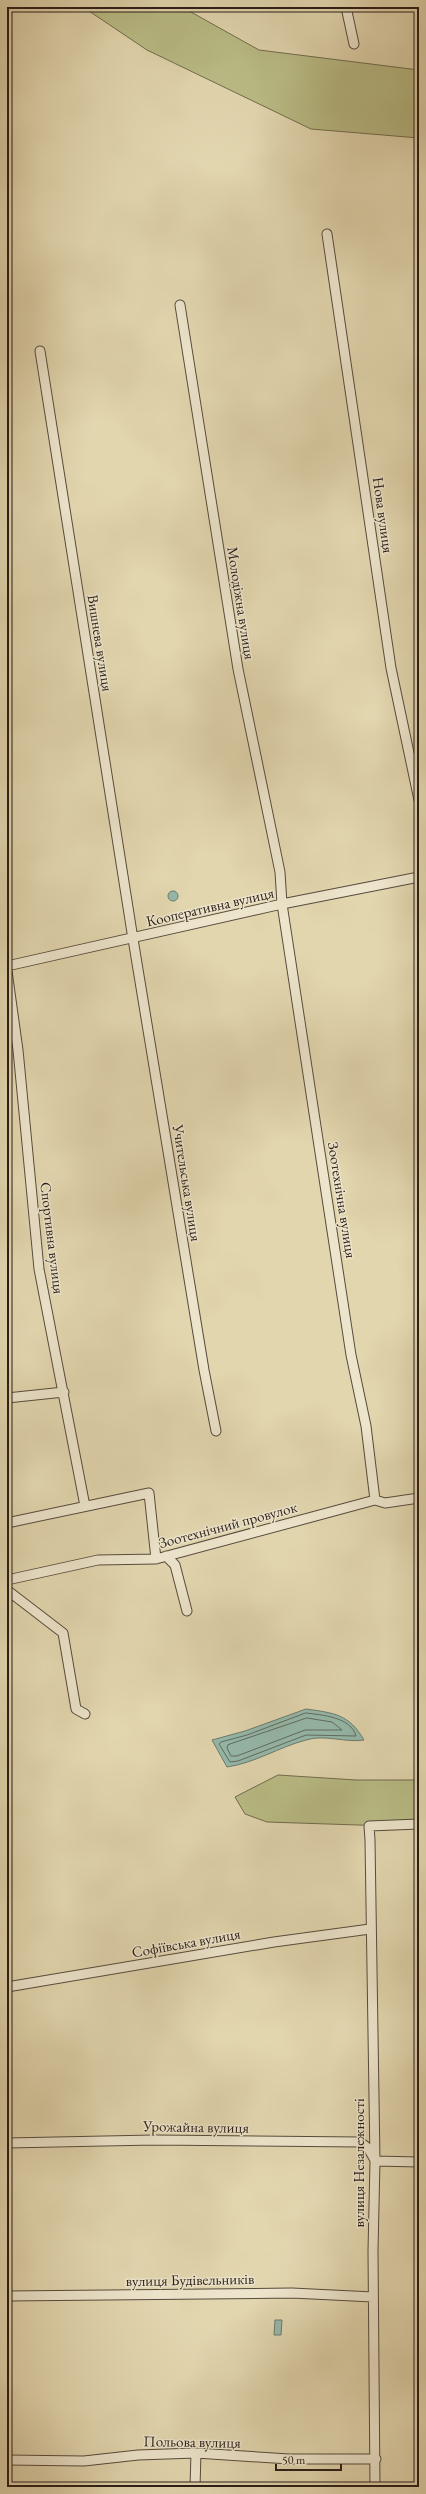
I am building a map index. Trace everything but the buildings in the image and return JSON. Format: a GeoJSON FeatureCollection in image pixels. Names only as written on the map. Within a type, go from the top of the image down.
{"type":"FeatureCollection","features":[{"type":"Feature","properties":{"kind":"street"},"geometry":{"type":"LineString","coordinates":[[346,7],[354,44]]}},
{"type":"Feature","properties":{"kind":"street","name":"Нова вулиця"},"geometry":{"type":"LineString","coordinates":[[327,234],[391,668],[419,800]]}},
{"type":"Feature","properties":{"kind":"street","name":"Молодіжна вулиця"},"geometry":{"type":"LineString","coordinates":[[180,305],[238,669],[280,872],[282,904]]}},
{"type":"Feature","properties":{"kind":"street","name":"Вишнева вулиця"},"geometry":{"type":"LineString","coordinates":[[40,351],[133,939]]}},
{"type":"Feature","properties":{"kind":"street","name":"Кооперативна вулиця"},"geometry":{"type":"LineString","coordinates":[[7,966],[133,939],[282,904],[419,877]]}},
{"type":"Feature","properties":{"kind":"street","name":"Зоотехнічна вулиця"},"geometry":{"type":"LineString","coordinates":[[282,904],[351,1355],[366,1426],[375,1500]]}},
{"type":"Feature","properties":{"kind":"street","name":"Учительська вулиця"},"geometry":{"type":"LineString","coordinates":[[133,939],[204,1370],[216,1431]]}},
{"type":"Feature","properties":{"kind":"street","name":"Спортивна вулиця"},"geometry":{"type":"LineString","coordinates":[[7,971],[18,1050],[39,1268],[85,1506]]}},
{"type":"Feature","properties":{"kind":"street"},"geometry":{"type":"LineString","coordinates":[[7,1398],[64,1392]]}},
{"type":"Feature","properties":{"kind":"street","name":"Зоотехнічний провулок"},"geometry":{"type":"LineString","coordinates":[[7,1523],[149,1493],[156,1559],[375,1500],[385,1502],[419,1498]]}},
{"type":"Feature","properties":{"kind":"street"},"geometry":{"type":"LineString","coordinates":[[166,1556],[175,1565],[187,1611]]}},
{"type":"Feature","properties":{"kind":"street"},"geometry":{"type":"LineString","coordinates":[[7,1580],[98,1560],[156,1559]]}},
{"type":"Feature","properties":{"kind":"street"},"geometry":{"type":"LineString","coordinates":[[7,1590],[63,1633],[76,1709],[85,1714]]}},
{"type":"Feature","properties":{"kind":"street","name":"вулиця Незалежності"},"geometry":{"type":"LineString","coordinates":[[375,2487],[376,2459],[373,2296],[375,2161],[369,1826],[419,1824]]}},
{"type":"Feature","properties":{"kind":"street","name":"Софіївська вулиця"},"geometry":{"type":"LineString","coordinates":[[7,1987],[274,1942],[370,1929]]}},
{"type":"Feature","properties":{"kind":"street","name":"Урожайна вулиця"},"geometry":{"type":"LineString","coordinates":[[7,2143],[154,2140],[360,2142],[368,2148],[375,2161]]}},
{"type":"Feature","properties":{"kind":"street"},"geometry":{"type":"LineString","coordinates":[[375,2161],[419,2162]]}},
{"type":"Feature","properties":{"kind":"street","name":"вулиця Будівельників"},"geometry":{"type":"LineString","coordinates":[[7,2296],[292,2293],[373,2296]]}},
{"type":"Feature","properties":{"kind":"street"},"geometry":{"type":"LineString","coordinates":[[195,2487],[196,2453]]}},
{"type":"Feature","properties":{"kind":"street","name":"Польова вулиця"},"geometry":{"type":"LineString","coordinates":[[7,2460],[84,2461],[138,2455],[196,2453],[289,2459],[376,2459]]}},
{"type":"Feature","properties":{"kind":"green space"},"geometry":{"type":"Polygon","coordinates":[[[83,7],[182,7],[259,50],[419,70],[419,138],[311,129],[147,50],[83,7]]]}},
{"type":"Feature","properties":{"kind":"green space"},"geometry":{"type":"Polygon","coordinates":[[[278,1775],[356,1780],[419,1780],[419,1827],[267,1822],[245,1814],[235,1797],[278,1775]]]}},
{"type":"Feature","properties":{"kind":"water"},"geometry":{"type":"Polygon","coordinates":[[[173,891],[178,896],[173,901],[168,896],[173,891]]]}},
{"type":"Feature","properties":{"kind":"water"},"geometry":{"type":"Polygon","coordinates":[[[306,1709],[340,1716],[353,1725],[364,1740],[357,1741],[313,1738],[247,1762],[227,1767],[212,1740],[245,1731],[306,1709]]]}},
{"type":"Feature","properties":{"kind":"water"},"geometry":{"type":"Polygon","coordinates":[[[275,2320],[282,2320],[281,2335],[274,2335],[275,2320]]]}}]}
